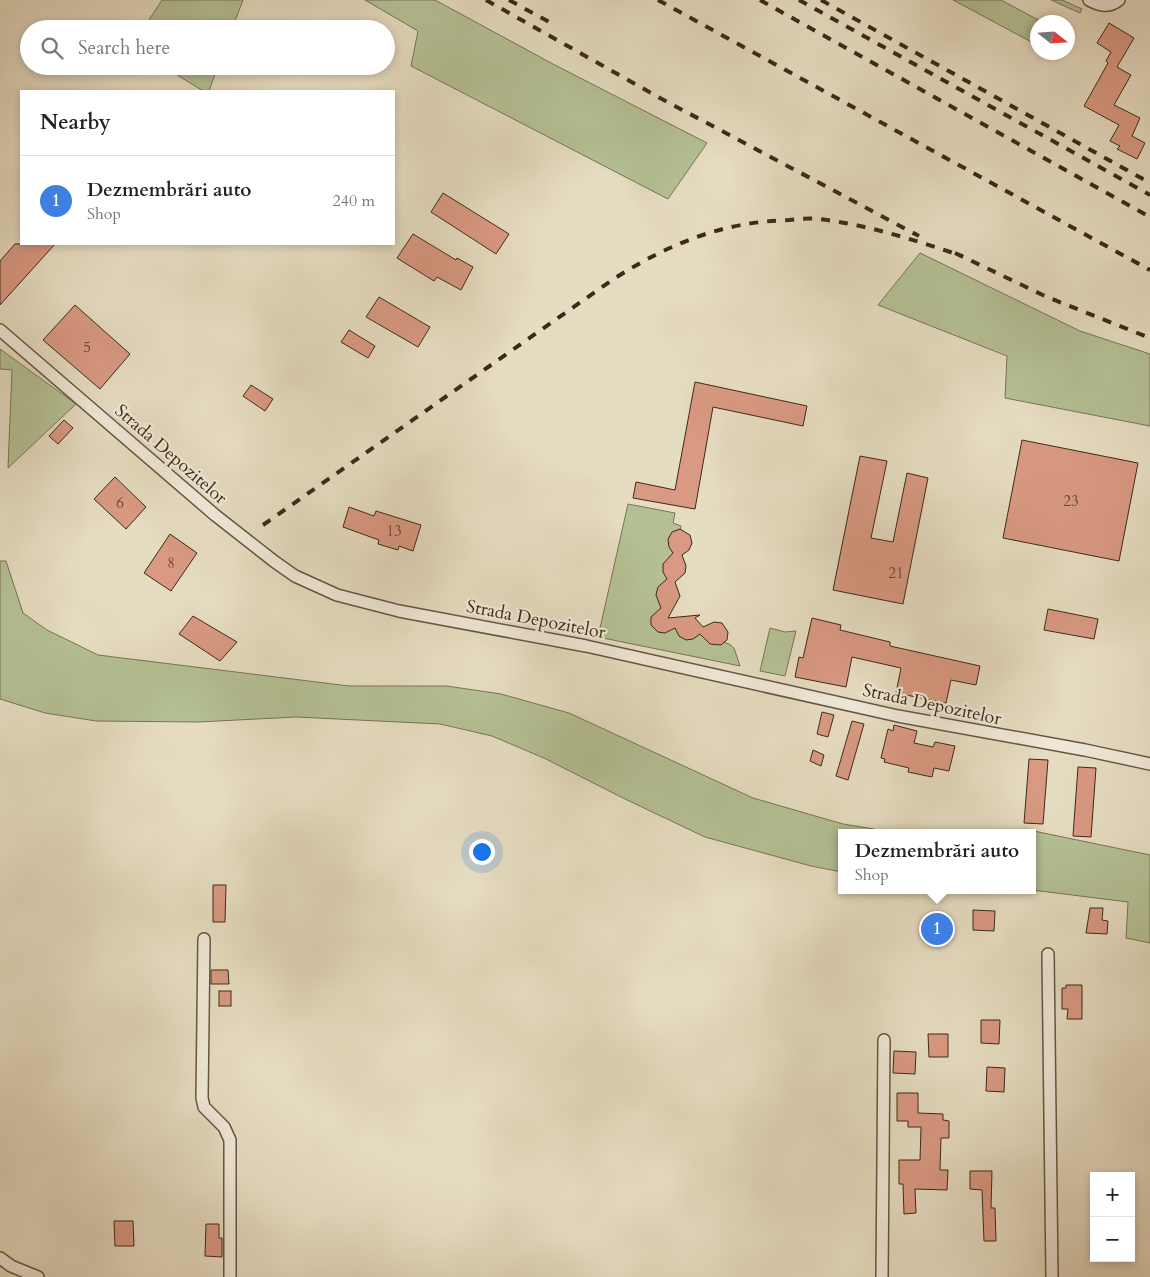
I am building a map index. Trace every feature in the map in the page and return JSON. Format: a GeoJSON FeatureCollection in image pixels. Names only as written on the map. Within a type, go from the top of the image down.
{"type":"FeatureCollection","features":[{"type":"Feature","properties":{"kind":"street"},"geometry":{"type":"LineString","coordinates":[[1089,0],[1102,6],[1111,5],[1119,0]]}},
{"type":"Feature","properties":{"kind":"street","name":"Strada Depozitelor"},"geometry":{"type":"LineString","coordinates":[[0,330],[237,533],[294,576],[337,595],[399,611],[586,646],[898,716],[1150,764]]}},
{"type":"Feature","properties":{"kind":"street"},"geometry":{"type":"LineString","coordinates":[[204,939],[202,1098],[204,1107],[224,1127],[230,1140],[230,1277]]}},
{"type":"Feature","properties":{"kind":"street"},"geometry":{"type":"LineString","coordinates":[[1048,954],[1052,1277]]}},
{"type":"Feature","properties":{"kind":"street"},"geometry":{"type":"LineString","coordinates":[[882,1277],[884,1040]]}},
{"type":"Feature","properties":{"kind":"street"},"geometry":{"type":"LineString","coordinates":[[0,1258],[12,1266],[38,1277]]}},
{"type":"Feature","properties":{"kind":"green space"},"geometry":{"type":"Polygon","coordinates":[[[162,0],[243,0],[235,20],[149,20],[162,0]]]}},
{"type":"Feature","properties":{"kind":"green space"},"geometry":{"type":"Polygon","coordinates":[[[365,0],[435,0],[553,64],[707,143],[668,199],[411,66],[418,31],[365,0]]]}},
{"type":"Feature","properties":{"kind":"green space"},"geometry":{"type":"Polygon","coordinates":[[[953,0],[1001,0],[1030,16],[1030,41],[953,0]]]}},
{"type":"Feature","properties":{"kind":"green space"},"geometry":{"type":"Polygon","coordinates":[[[1051,0],[1062,0],[1082,9],[1080,13],[1051,0]]]}},
{"type":"Feature","properties":{"kind":"green space"},"geometry":{"type":"Polygon","coordinates":[[[177,75],[215,75],[209,90],[201,90],[177,75]]]}},
{"type":"Feature","properties":{"kind":"green space"},"geometry":{"type":"Polygon","coordinates":[[[920,253],[1080,331],[1150,354],[1150,426],[1005,398],[1007,356],[878,305],[920,253]]]}},
{"type":"Feature","properties":{"kind":"green space"},"geometry":{"type":"Polygon","coordinates":[[[0,349],[76,404],[8,468],[12,370],[0,369],[0,349]]]}},
{"type":"Feature","properties":{"kind":"green space"},"geometry":{"type":"Polygon","coordinates":[[[628,504],[675,513],[673,523],[681,526],[663,621],[729,644],[734,648],[740,666],[598,637],[628,504]]]}},
{"type":"Feature","properties":{"kind":"green space"},"geometry":{"type":"Polygon","coordinates":[[[0,561],[6,561],[23,613],[47,630],[98,655],[349,686],[447,686],[501,694],[569,713],[753,798],[843,824],[874,829],[838,829],[838,871],[811,866],[705,837],[546,759],[492,736],[440,724],[296,717],[198,722],[96,721],[45,713],[0,699],[0,561]]]}},
{"type":"Feature","properties":{"kind":"green space"},"geometry":{"type":"Polygon","coordinates":[[[770,628],[785,632],[796,631],[785,676],[760,671],[770,628]]]}},
{"type":"Feature","properties":{"kind":"green space"},"geometry":{"type":"Polygon","coordinates":[[[1036,831],[1150,855],[1150,943],[1126,938],[1128,902],[1036,890],[1036,831]]]}},
{"type":"Feature","properties":{"kind":"building"},"geometry":{"type":"Polygon","coordinates":[[[1109,23],[1134,38],[1117,67],[1131,75],[1114,105],[1140,118],[1132,136],[1145,143],[1137,159],[1117,149],[1120,146],[1110,141],[1119,125],[1084,106],[1108,63],[1106,61],[1111,52],[1097,43],[1109,23]]]}},
{"type":"Feature","properties":{"kind":"building"},"geometry":{"type":"Polygon","coordinates":[[[443,193],[509,234],[496,254],[431,212],[443,193]]]}},
{"type":"Feature","properties":{"kind":"building"},"geometry":{"type":"Polygon","coordinates":[[[413,234],[456,260],[457,258],[473,267],[461,290],[437,277],[434,281],[397,258],[413,234]]]}},
{"type":"Feature","properties":{"kind":"building"},"geometry":{"type":"Polygon","coordinates":[[[15,244],[54,245],[0,305],[0,261],[15,244]]]}},
{"type":"Feature","properties":{"kind":"building"},"geometry":{"type":"Polygon","coordinates":[[[379,297],[430,327],[418,347],[366,317],[379,297]]]}},
{"type":"Feature","properties":{"kind":"building"},"geometry":{"type":"Polygon","coordinates":[[[75,305],[130,354],[100,389],[43,340],[75,305]]]}},
{"type":"Feature","properties":{"kind":"building"},"geometry":{"type":"Polygon","coordinates":[[[349,330],[375,346],[368,358],[341,342],[349,330]]]}},
{"type":"Feature","properties":{"kind":"building"},"geometry":{"type":"Polygon","coordinates":[[[695,382],[807,406],[803,426],[713,407],[695,509],[633,498],[636,482],[675,490],[695,382]]]}},
{"type":"Feature","properties":{"kind":"building"},"geometry":{"type":"Polygon","coordinates":[[[251,385],[273,399],[265,411],[243,396],[251,385]]]}},
{"type":"Feature","properties":{"kind":"building"},"geometry":{"type":"Polygon","coordinates":[[[64,420],[73,428],[58,444],[49,436],[64,420]]]}},
{"type":"Feature","properties":{"kind":"building"},"geometry":{"type":"Polygon","coordinates":[[[1022,440],[1138,463],[1119,561],[1003,538],[1022,440]]]}},
{"type":"Feature","properties":{"kind":"building"},"geometry":{"type":"Polygon","coordinates":[[[860,456],[887,461],[871,538],[893,542],[907,473],[928,478],[903,604],[833,590],[860,456]]]}},
{"type":"Feature","properties":{"kind":"building"},"geometry":{"type":"Polygon","coordinates":[[[115,477],[146,507],[126,529],[94,499],[115,477]]]}},
{"type":"Feature","properties":{"kind":"building"},"geometry":{"type":"Polygon","coordinates":[[[349,507],[374,516],[376,511],[421,525],[413,551],[399,546],[398,550],[378,544],[379,540],[343,527],[349,507]]]}},
{"type":"Feature","properties":{"kind":"building"},"geometry":{"type":"Polygon","coordinates":[[[680,529],[690,535],[692,543],[689,550],[682,555],[686,566],[685,573],[675,582],[680,596],[668,618],[700,615],[695,618],[703,627],[714,622],[722,623],[728,632],[727,640],[721,645],[710,644],[700,634],[693,639],[686,640],[679,636],[675,628],[665,633],[658,632],[651,625],[651,617],[661,608],[656,595],[658,587],[667,579],[663,572],[663,564],[673,553],[669,547],[668,539],[672,532],[680,529]]]}},
{"type":"Feature","properties":{"kind":"building"},"geometry":{"type":"Polygon","coordinates":[[[170,534],[197,553],[171,591],[144,573],[170,534]]]}},
{"type":"Feature","properties":{"kind":"building"},"geometry":{"type":"Polygon","coordinates":[[[1048,609],[1098,619],[1094,639],[1044,630],[1048,609]]]}},
{"type":"Feature","properties":{"kind":"building"},"geometry":{"type":"Polygon","coordinates":[[[193,616],[237,642],[220,661],[179,634],[193,616]]]}},
{"type":"Feature","properties":{"kind":"building"},"geometry":{"type":"Polygon","coordinates":[[[812,618],[841,625],[840,630],[890,642],[890,646],[980,666],[976,685],[951,680],[946,703],[896,693],[901,668],[852,657],[846,687],[795,677],[799,657],[803,658],[812,618]]]}},
{"type":"Feature","properties":{"kind":"building"},"geometry":{"type":"Polygon","coordinates":[[[822,712],[834,715],[828,737],[817,734],[822,712]]]}},
{"type":"Feature","properties":{"kind":"building"},"geometry":{"type":"Polygon","coordinates":[[[852,721],[864,724],[848,780],[836,776],[852,721]]]}},
{"type":"Feature","properties":{"kind":"building"},"geometry":{"type":"Polygon","coordinates":[[[894,725],[917,731],[914,743],[933,747],[935,742],[955,746],[949,771],[934,768],[932,777],[908,772],[909,768],[884,762],[885,759],[881,758],[888,729],[893,731],[894,725]]]}},
{"type":"Feature","properties":{"kind":"building"},"geometry":{"type":"Polygon","coordinates":[[[813,750],[824,755],[821,766],[810,761],[813,750]]]}},
{"type":"Feature","properties":{"kind":"building"},"geometry":{"type":"Polygon","coordinates":[[[1029,759],[1048,760],[1043,824],[1024,823],[1029,759]]]}},
{"type":"Feature","properties":{"kind":"building"},"geometry":{"type":"Polygon","coordinates":[[[1078,767],[1096,768],[1091,837],[1073,836],[1078,767]]]}},
{"type":"Feature","properties":{"kind":"building"},"geometry":{"type":"Polygon","coordinates":[[[213,885],[226,885],[225,922],[213,922],[213,885]]]}},
{"type":"Feature","properties":{"kind":"building"},"geometry":{"type":"Polygon","coordinates":[[[1090,908],[1103,908],[1102,920],[1108,921],[1107,934],[1086,933],[1090,908]]]}},
{"type":"Feature","properties":{"kind":"building"},"geometry":{"type":"Polygon","coordinates":[[[973,910],[995,911],[994,931],[973,930],[973,910]]]}},
{"type":"Feature","properties":{"kind":"building"},"geometry":{"type":"Polygon","coordinates":[[[211,970],[228,970],[229,984],[211,984],[211,970]]]}},
{"type":"Feature","properties":{"kind":"building"},"geometry":{"type":"Polygon","coordinates":[[[1066,985],[1082,985],[1082,1019],[1067,1019],[1068,1009],[1062,1009],[1062,988],[1066,988],[1066,985]]]}},
{"type":"Feature","properties":{"kind":"building"},"geometry":{"type":"Polygon","coordinates":[[[219,991],[231,991],[231,1006],[219,1006],[219,991]]]}},
{"type":"Feature","properties":{"kind":"building"},"geometry":{"type":"Polygon","coordinates":[[[981,1020],[1000,1020],[999,1044],[981,1043],[981,1020]]]}},
{"type":"Feature","properties":{"kind":"building"},"geometry":{"type":"Polygon","coordinates":[[[928,1034],[948,1034],[948,1057],[929,1057],[928,1034]]]}},
{"type":"Feature","properties":{"kind":"building"},"geometry":{"type":"Polygon","coordinates":[[[894,1051],[916,1052],[915,1074],[893,1073],[894,1051]]]}},
{"type":"Feature","properties":{"kind":"building"},"geometry":{"type":"Polygon","coordinates":[[[987,1067],[1005,1068],[1004,1092],[986,1091],[987,1067]]]}},
{"type":"Feature","properties":{"kind":"building"},"geometry":{"type":"Polygon","coordinates":[[[897,1093],[918,1093],[918,1113],[943,1114],[943,1120],[949,1121],[949,1138],[941,1138],[940,1170],[948,1170],[947,1190],[915,1189],[916,1213],[904,1214],[903,1184],[899,1184],[899,1160],[920,1160],[921,1127],[908,1127],[908,1121],[897,1121],[897,1093]]]}},
{"type":"Feature","properties":{"kind":"building"},"geometry":{"type":"Polygon","coordinates":[[[970,1171],[992,1171],[991,1208],[995,1208],[996,1241],[984,1241],[982,1190],[970,1189],[970,1171]]]}},
{"type":"Feature","properties":{"kind":"building"},"geometry":{"type":"Polygon","coordinates":[[[114,1221],[133,1221],[134,1246],[115,1246],[114,1221]]]}},
{"type":"Feature","properties":{"kind":"building"},"geometry":{"type":"Polygon","coordinates":[[[206,1224],[219,1224],[219,1238],[222,1238],[222,1257],[205,1256],[206,1224]]]}},
{"type":"Feature","properties":{"kind":"railway"},"geometry":{"type":"LineString","coordinates":[[486,0],[660,98],[919,236]]}},
{"type":"Feature","properties":{"kind":"railway"},"geometry":{"type":"LineString","coordinates":[[509,0],[551,23]]}},
{"type":"Feature","properties":{"kind":"railway"},"geometry":{"type":"LineString","coordinates":[[658,0],[1150,270]]}},
{"type":"Feature","properties":{"kind":"railway"},"geometry":{"type":"LineString","coordinates":[[760,0],[1150,217]]}},
{"type":"Feature","properties":{"kind":"railway"},"geometry":{"type":"LineString","coordinates":[[799,0],[1150,195]]}},
{"type":"Feature","properties":{"kind":"railway"},"geometry":{"type":"LineString","coordinates":[[821,0],[1150,183]]}},
{"type":"Feature","properties":{"kind":"railway"},"geometry":{"type":"LineString","coordinates":[[263,525],[615,278],[656,254],[677,245],[719,230],[741,225],[815,219],[873,229],[962,256]]}},
{"type":"Feature","properties":{"kind":"railway"},"geometry":{"type":"LineString","coordinates":[[955,253],[1047,297],[1150,338]]}},
{"type":"Feature","properties":{"kind":"place","name":"Dezmembrări auto"},"geometry":{"type":"Point","coordinates":[937,929]}}]}
